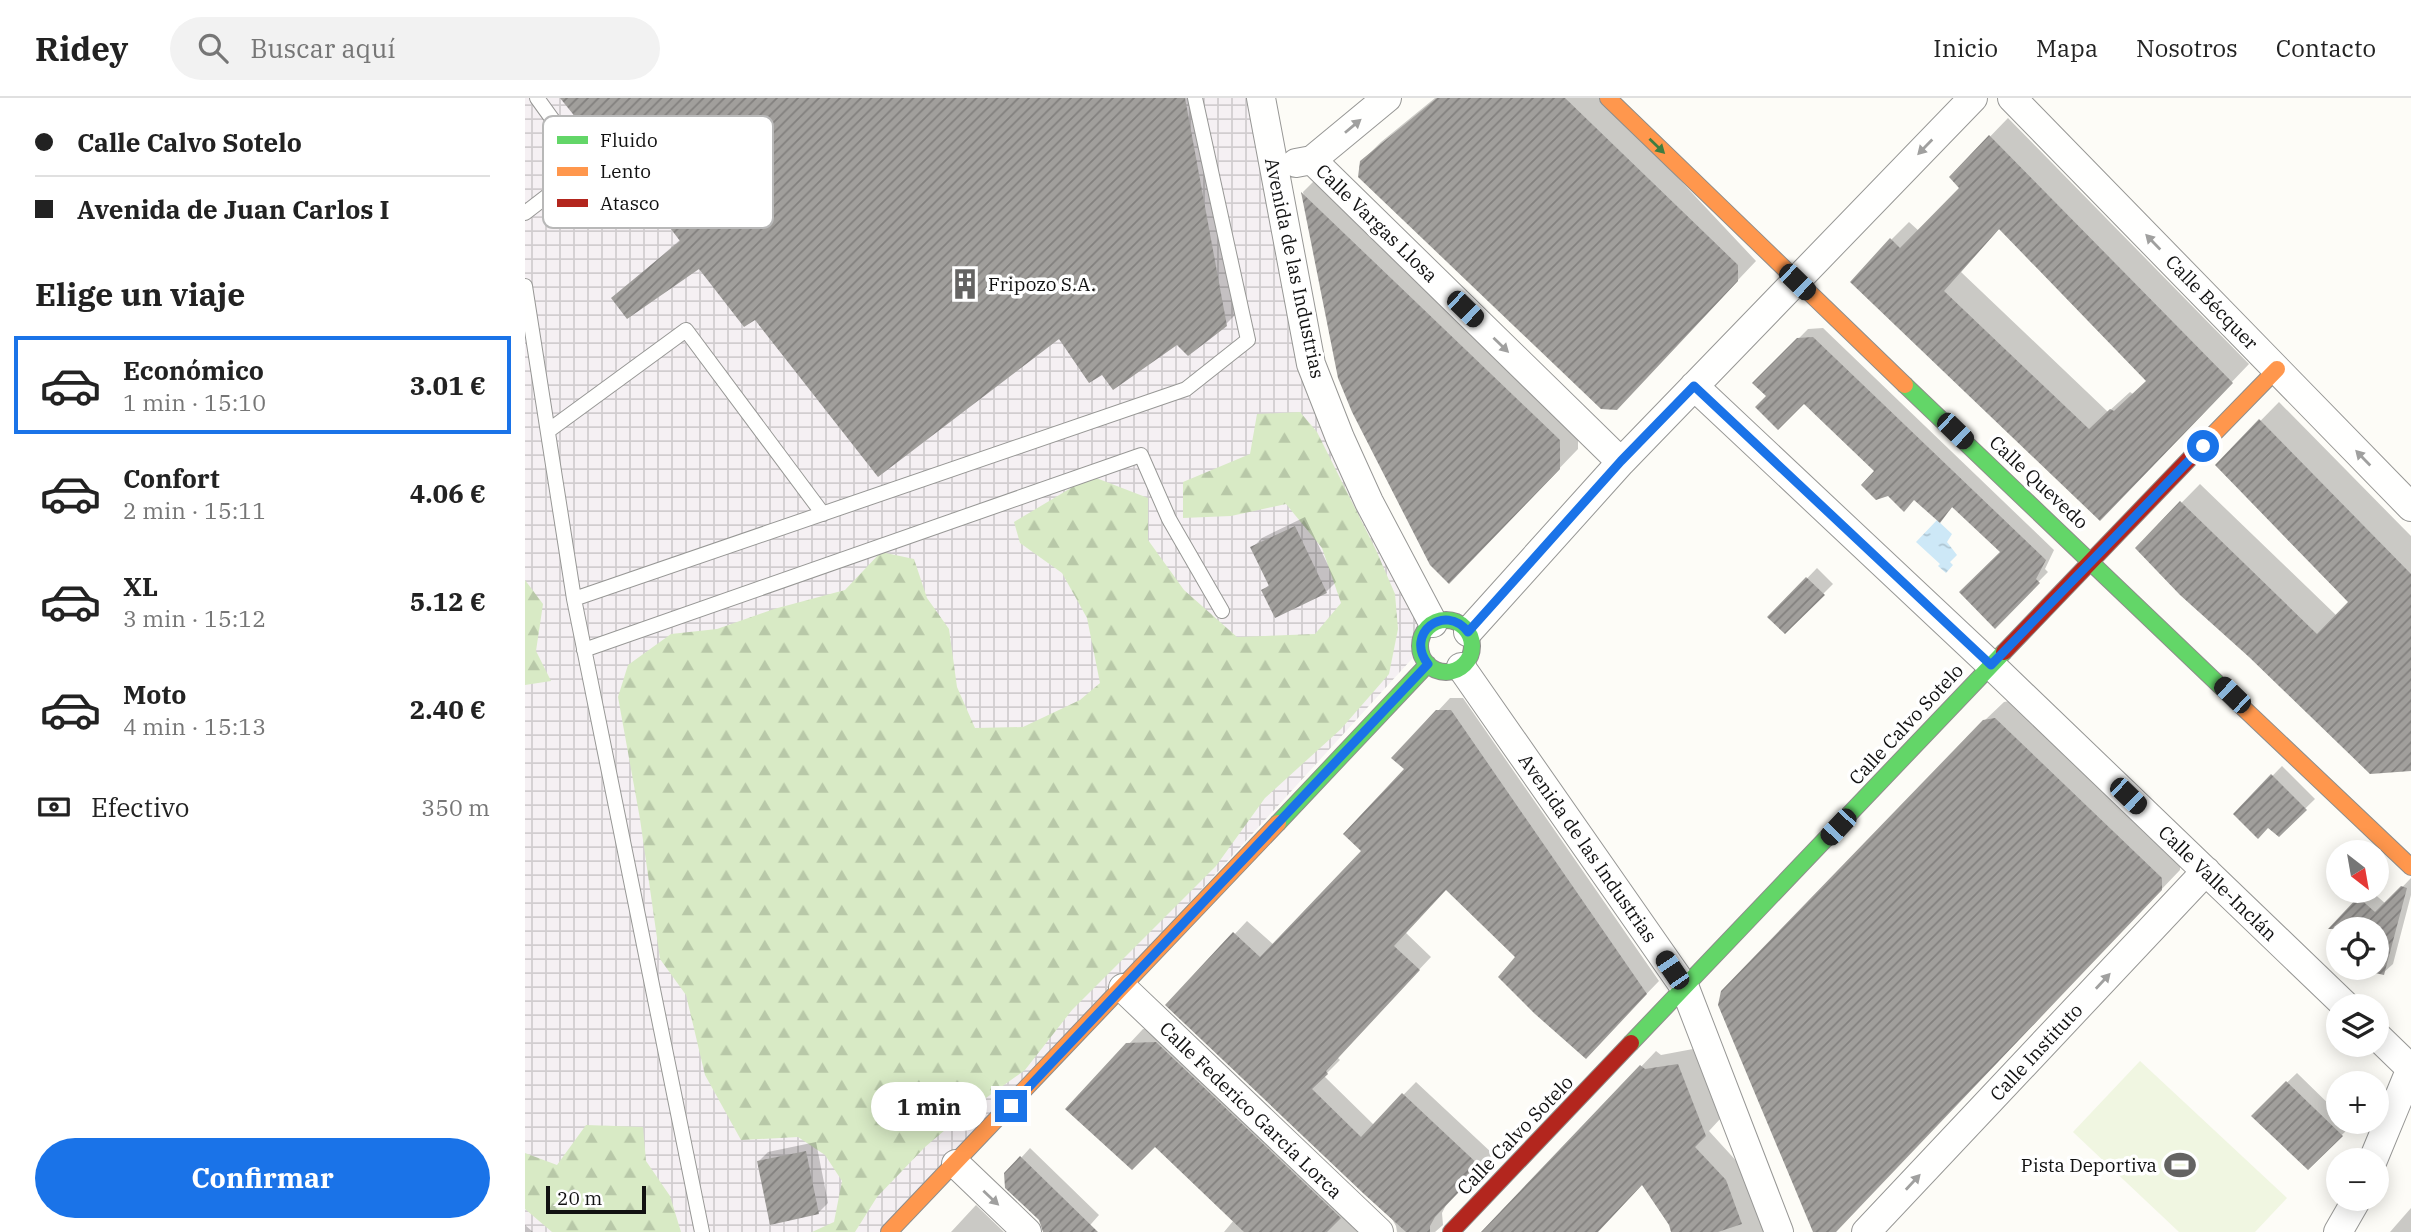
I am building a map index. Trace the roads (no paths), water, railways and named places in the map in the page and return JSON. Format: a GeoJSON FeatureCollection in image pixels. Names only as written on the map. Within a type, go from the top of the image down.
{"type":"FeatureCollection","features":[{"type":"Feature","properties":{"kind":"street","name":"Avenida de las Industrias"},"geometry":{"type":"LineString","coordinates":[[1261,98],[1311,364],[1369,502],[1433,623]]}},
{"type":"Feature","properties":{"kind":"street"},"geometry":{"type":"LineString","coordinates":[[1273,166],[1312,160],[1387,98]]}},
{"type":"Feature","properties":{"kind":"street","name":"Calle Quevedo"},"geometry":{"type":"LineString","coordinates":[[1608,98],[1797,282],[2411,867]]}},
{"type":"Feature","properties":{"kind":"street"},"geometry":{"type":"LineString","coordinates":[[1468,632],[1621,461],[1973,98]]}},
{"type":"Feature","properties":{"kind":"street","name":"Calle Bécquer"},"geometry":{"type":"LineString","coordinates":[[2012,98],[2411,507]]}},
{"type":"Feature","properties":{"kind":"street","name":"Calle Vargas Llosa"},"geometry":{"type":"LineString","coordinates":[[1312,160],[1621,461]]}},
{"type":"Feature","properties":{"kind":"street","name":"Calle Calvo Sotelo"},"geometry":{"type":"LineString","coordinates":[[1451,1232],[2277,369]]}},
{"type":"Feature","properties":{"kind":"street","name":"Calle Valle-Inclán"},"geometry":{"type":"LineString","coordinates":[[1694,386],[1991,665],[2334,994]]}},
{"type":"Feature","properties":{"kind":"street"},"geometry":{"type":"LineString","coordinates":[[1452,620],[1468,632],[1471,655],[1461,667],[1440,671],[1423,658],[1420,642],[1427,628],[1433,623],[1452,620]]}},
{"type":"Feature","properties":{"kind":"street"},"geometry":{"type":"LineString","coordinates":[[889,1232],[1428,664]]}},
{"type":"Feature","properties":{"kind":"street","name":"Avenida de las Industrias"},"geometry":{"type":"LineString","coordinates":[[1461,667],[1685,988],[1779,1232]]}},
{"type":"Feature","properties":{"kind":"street","name":"Calle Instituto"},"geometry":{"type":"LineString","coordinates":[[1866,1232],[2206,871]]}},
{"type":"Feature","properties":{"kind":"street","name":"Calle Federico García Lorca"},"geometry":{"type":"LineString","coordinates":[[1123,988],[1379,1232]]}},
{"type":"Feature","properties":{"kind":"street"},"geometry":{"type":"LineString","coordinates":[[2378,1148],[2411,1069],[2389,1048]]}},
{"type":"Feature","properties":{"kind":"street"},"geometry":{"type":"LineString","coordinates":[[956,1164],[1027,1232]]}},
{"type":"Feature","properties":{"kind":"street"},"geometry":{"type":"LineString","coordinates":[[2338,1232],[2350,1211]]}},
{"type":"Feature","properties":{"kind":"lane"},"geometry":{"type":"LineString","coordinates":[[537,98],[550,116]]}},
{"type":"Feature","properties":{"kind":"lane"},"geometry":{"type":"LineString","coordinates":[[574,599],[1186,389],[1248,340],[1195,98]]}},
{"type":"Feature","properties":{"kind":"lane"},"geometry":{"type":"LineString","coordinates":[[525,213],[543,199]]}},
{"type":"Feature","properties":{"kind":"lane"},"geometry":{"type":"LineString","coordinates":[[525,286],[574,599],[702,1232]]}},
{"type":"Feature","properties":{"kind":"lane"},"geometry":{"type":"LineString","coordinates":[[548,431],[686,330],[823,514]]}},
{"type":"Feature","properties":{"kind":"lane"},"geometry":{"type":"LineString","coordinates":[[584,650],[1141,455],[1170,519],[1222,611]]}},
{"type":"Feature","properties":{"kind":"water"},"geometry":{"type":"Polygon","coordinates":[[[1937,520],[1952,534],[1947,542],[1957,555],[1950,562],[1953,565],[1946,573],[1916,542],[1937,520]]]}},
{"type":"Feature","properties":{"kind":"place","name":"Fripozo S.A."},"geometry":{"type":"Point","coordinates":[965,284]}},
{"type":"Feature","properties":{"kind":"place","name":"Pista Deportiva"},"geometry":{"type":"Point","coordinates":[2180,1165]}}]}
